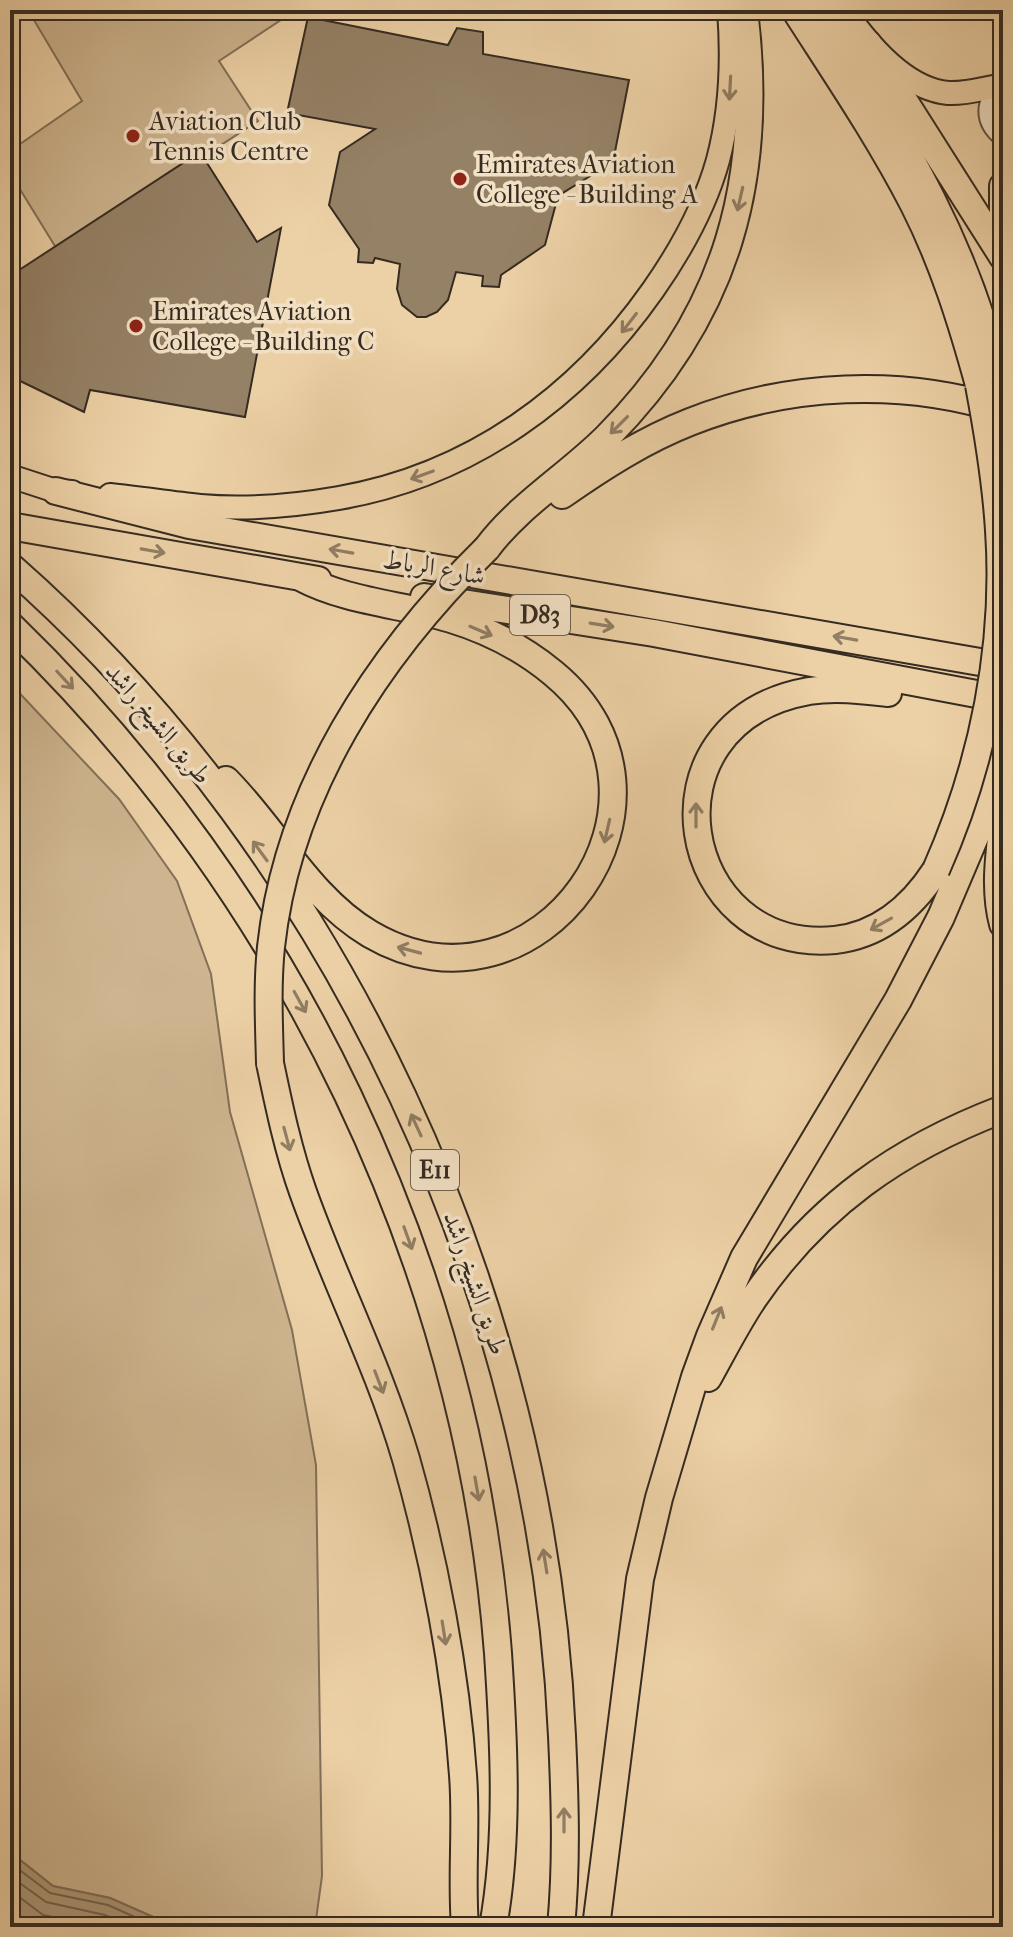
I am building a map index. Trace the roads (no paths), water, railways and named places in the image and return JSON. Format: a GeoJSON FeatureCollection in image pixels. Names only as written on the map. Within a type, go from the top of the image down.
{"type":"FeatureCollection","features":[{"type":"Feature","properties":{"kind":"highway"},"geometry":{"type":"LineString","coordinates":[[465,1927],[466,1830],[459,1731],[438,1593],[405,1457],[383,1391],[302,1189],[282,1119],[270,1063],[268,1004],[271,946],[296,833],[318,778],[344,726],[396,650],[439,597],[510,520],[601,443],[631,412],[659,378],[704,304],[722,264],[745,180],[751,93],[744,10]]}},
{"type":"Feature","properties":{"kind":"highway"},"geometry":{"type":"LineString","coordinates":[[795,10],[913,204],[996,396]]}},
{"type":"Feature","properties":{"kind":"highway"},"geometry":{"type":"LineString","coordinates":[[820,10],[916,166],[941,216],[982,319],[996,396],[988,436],[1000,531],[992,676],[978,754],[953,831],[948,872],[897,915],[862,934],[823,941],[783,934],[767,928],[737,907],[715,880],[700,847],[696,829],[701,775],[708,759],[730,729],[759,708],[792,695],[845,689],[958,703],[1003,701]]}},
{"type":"Feature","properties":{"kind":"highway"},"geometry":{"type":"LineString","coordinates":[[868,44],[1003,257]]}},
{"type":"Feature","properties":{"kind":"highway"},"geometry":{"type":"LineString","coordinates":[[1003,186],[1003,218]]}},
{"type":"Feature","properties":{"kind":"highway"},"geometry":{"type":"LineString","coordinates":[[487,548],[636,447],[690,422],[746,404],[804,393],[863,389],[922,392],[980,402],[996,396]]}},
{"type":"Feature","properties":{"kind":"highway","name":"شارع الرباط"},"geometry":{"type":"LineString","coordinates":[[56,491],[189,525],[1003,666]]}},
{"type":"Feature","properties":{"kind":"highway","name":"شارع الرباط"},"geometry":{"type":"LineString","coordinates":[[10,526],[300,577],[654,633],[1003,701]]}},
{"type":"Feature","properties":{"kind":"highway","name":"طريق الشيخ راشد"},"geometry":{"type":"LineString","coordinates":[[10,566],[76,628],[178,742],[273,869],[354,1002],[418,1130],[449,1204],[485,1304],[524,1444],[548,1575],[564,1774],[564,1898],[561,1927]]}},
{"type":"Feature","properties":{"kind":"highway"},"geometry":{"type":"LineString","coordinates":[[178,742],[243,798],[328,900],[369,934],[392,945],[441,956],[491,952],[516,944],[538,932],[576,898],[601,854],[612,805],[609,767],[598,731],[570,689],[533,659],[479,630],[451,619],[347,596],[300,577]]}},
{"type":"Feature","properties":{"kind":"highway","name":"طريق الشيخ راشد"},"geometry":{"type":"LineString","coordinates":[[10,625],[89,706],[137,762],[225,880],[303,1006],[344,1086],[389,1187],[411,1246],[450,1365],[468,1442],[484,1535],[500,1686],[502,1808],[499,1890],[493,1927]]}},
{"type":"Feature","properties":{"kind":"highway"},"geometry":{"type":"LineString","coordinates":[[597,1915],[640,1579],[659,1498],[710,1336],[744,1258],[898,1000],[948,872],[988,799],[1003,739]]}},
{"type":"Feature","properties":{"kind":"highway"},"geometry":{"type":"LineString","coordinates":[[1003,821],[998,879],[1003,924]]}},
{"type":"Feature","properties":{"kind":"highway"},"geometry":{"type":"LineString","coordinates":[[684,1419],[752,1300],[784,1257],[821,1217],[862,1182],[907,1152],[955,1127],[1003,1109]]}},
{"type":"Feature","properties":{"kind":"main road"},"geometry":{"type":"LineString","coordinates":[[10,476],[56,491],[203,506],[250,507],[312,502],[388,486],[432,472],[480,449],[526,420],[569,387],[608,350],[671,264],[698,214],[718,161],[729,105],[732,58],[729,10]]}},
{"type":"Feature","properties":{"kind":"main road"},"geometry":{"type":"LineString","coordinates":[[844,10],[868,44],[915,82],[929,89],[957,93],[1003,86]]}},
{"type":"Feature","properties":{"kind":"street"},"geometry":{"type":"LineString","coordinates":[[1003,86],[991,97],[988,108],[988,120],[1003,137]]}},
{"type":"Feature","properties":{"kind":"water"},"geometry":{"type":"Polygon","coordinates":[[[10,1858],[20,1860],[53,1886],[110,1898],[176,1927],[10,1927],[10,1858]]]}},
{"type":"Feature","properties":{"kind":"place","name":"Aviation Club Tennis Centre"},"geometry":{"type":"Point","coordinates":[133,136]}},
{"type":"Feature","properties":{"kind":"place","name":"Emirates Aviation College - Building A"},"geometry":{"type":"Point","coordinates":[460,179]}},
{"type":"Feature","properties":{"kind":"place","name":"Emirates Aviation College - Building C"},"geometry":{"type":"Point","coordinates":[136,326]}}]}
